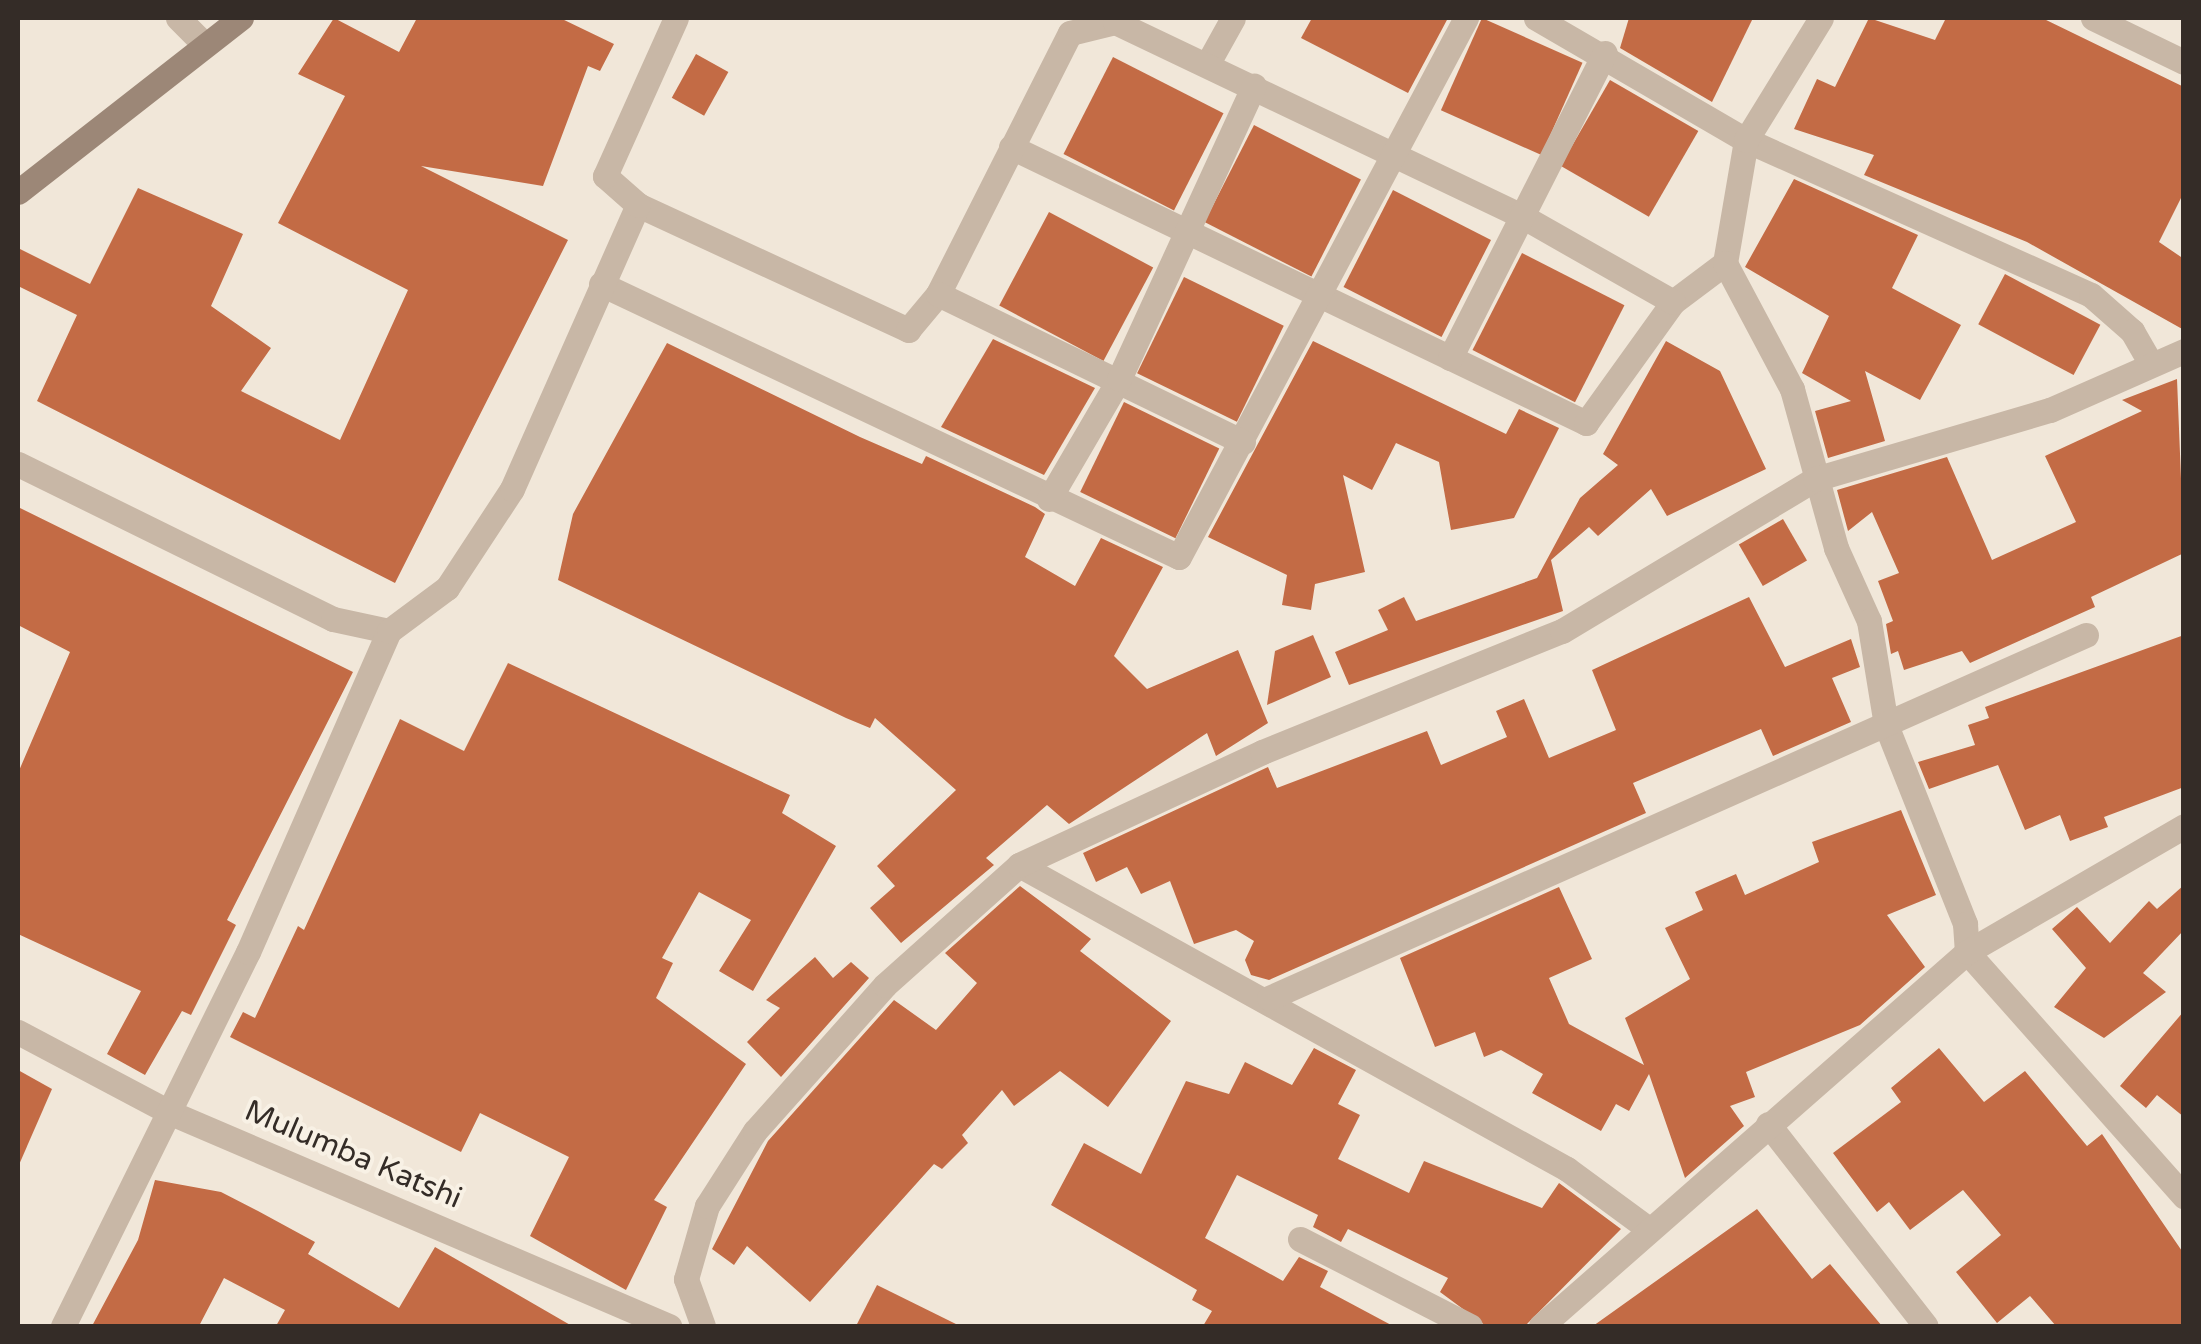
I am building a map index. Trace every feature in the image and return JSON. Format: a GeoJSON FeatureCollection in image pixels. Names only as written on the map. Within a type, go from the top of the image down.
{"type":"FeatureCollection","features":[{"type":"Feature","properties":{"kind":"street"},"geometry":{"type":"LineString","coordinates":[[178,18],[204,45]]}},
{"type":"Feature","properties":{"kind":"street"},"geometry":{"type":"LineString","coordinates":[[18,192],[241,18]]}},
{"type":"Feature","properties":{"kind":"street"},"geometry":{"type":"LineString","coordinates":[[676,18],[604,176],[638,205],[895,330],[915,324],[938,294],[1070,33],[1094,23],[1139,29],[1520,215],[1673,302]]}},
{"type":"Feature","properties":{"kind":"street"},"geometry":{"type":"LineString","coordinates":[[1208,63],[1233,18]]}},
{"type":"Feature","properties":{"kind":"street"},"geometry":{"type":"LineString","coordinates":[[601,284],[1049,499],[1179,557],[1466,18]]}},
{"type":"Feature","properties":{"kind":"street"},"geometry":{"type":"LineString","coordinates":[[1536,18],[1606,52],[1746,140],[2091,295],[2132,331],[2151,364]]}},
{"type":"Feature","properties":{"kind":"street"},"geometry":{"type":"LineString","coordinates":[[1821,18],[1746,140],[1724,263],[1792,389],[1815,478],[1869,621],[1886,725],[1965,924],[1967,952],[2184,1196]]}},
{"type":"Feature","properties":{"kind":"street"},"geometry":{"type":"LineString","coordinates":[[2092,18],[2184,62]]}},
{"type":"Feature","properties":{"kind":"street"},"geometry":{"type":"LineString","coordinates":[[1450,358],[1606,52]]}},
{"type":"Feature","properties":{"kind":"street"},"geometry":{"type":"LineString","coordinates":[[1049,499],[1118,379],[1254,86]]}},
{"type":"Feature","properties":{"kind":"street"},"geometry":{"type":"LineString","coordinates":[[1011,147],[1187,236],[1586,423],[1673,302],[1724,263]]}},
{"type":"Feature","properties":{"kind":"street"},"geometry":{"type":"LineString","coordinates":[[63,1326],[171,1113],[390,631],[447,588],[512,489],[638,205]]}},
{"type":"Feature","properties":{"kind":"street"},"geometry":{"type":"LineString","coordinates":[[938,294],[1243,442]]}},
{"type":"Feature","properties":{"kind":"street"},"geometry":{"type":"LineString","coordinates":[[703,1326],[686,1279],[708,1206],[755,1131],[885,984],[1019,865],[1262,752],[1562,631],[1815,478],[2050,410],[2184,351]]}},
{"type":"Feature","properties":{"kind":"street"},"geometry":{"type":"LineString","coordinates":[[18,464],[333,620],[390,631]]}},
{"type":"Feature","properties":{"kind":"street"},"geometry":{"type":"LineString","coordinates":[[1269,998],[2086,635]]}},
{"type":"Feature","properties":{"kind":"street"},"geometry":{"type":"LineString","coordinates":[[1541,1326],[1646,1227],[1967,952],[2184,826]]}},
{"type":"Feature","properties":{"kind":"street"},"geometry":{"type":"LineString","coordinates":[[1019,865],[1269,998],[1567,1170],[1646,1227]]}},
{"type":"Feature","properties":{"kind":"street","name":"Mulumba Katshi"},"geometry":{"type":"LineString","coordinates":[[18,1032],[171,1113],[669,1326]]}},
{"type":"Feature","properties":{"kind":"street"},"geometry":{"type":"LineString","coordinates":[[1768,1124],[1926,1326]]}},
{"type":"Feature","properties":{"kind":"street"},"geometry":{"type":"LineString","coordinates":[[2164,1174],[2184,1156]]}},
{"type":"Feature","properties":{"kind":"street"},"geometry":{"type":"LineString","coordinates":[[1300,1239],[1470,1326]]}},
{"type":"Feature","properties":{"kind":"building"},"geometry":{"type":"Polygon","coordinates":[[[334,18],[399,52],[417,18],[560,18],[614,44],[600,71],[588,66],[543,186],[421,166],[568,240],[395,583],[37,401],[77,315],[18,286],[18,248],[90,284],[138,188],[243,234],[211,306],[271,348],[241,391],[340,440],[408,290],[278,223],[345,96],[298,74],[334,18]]]}},
{"type":"Feature","properties":{"kind":"building"},"geometry":{"type":"Polygon","coordinates":[[[1312,18],[1448,18],[1408,93],[1301,38],[1312,18]]]}},
{"type":"Feature","properties":{"kind":"building"},"geometry":{"type":"Polygon","coordinates":[[[1482,18],[1582,63],[1541,155],[1441,110],[1482,18]]]}},
{"type":"Feature","properties":{"kind":"building"},"geometry":{"type":"Polygon","coordinates":[[[1629,18],[1753,18],[1712,102],[1620,48],[1629,18]]]}},
{"type":"Feature","properties":{"kind":"building"},"geometry":{"type":"Polygon","coordinates":[[[1869,18],[1935,40],[1946,18],[2042,18],[2184,87],[2184,192],[2159,242],[2184,259],[2184,330],[2027,242],[1864,175],[1874,155],[1794,129],[1817,79],[1835,87],[1869,18]]]}},
{"type":"Feature","properties":{"kind":"building"},"geometry":{"type":"Polygon","coordinates":[[[696,54],[728,72],[704,116],[672,98],[696,54]]]}},
{"type":"Feature","properties":{"kind":"building"},"geometry":{"type":"Polygon","coordinates":[[[1113,57],[1223,113],[1174,210],[1064,154],[1113,57]]]}},
{"type":"Feature","properties":{"kind":"building"},"geometry":{"type":"Polygon","coordinates":[[[1610,80],[1698,131],[1649,217],[1560,166],[1610,80]]]}},
{"type":"Feature","properties":{"kind":"building"},"geometry":{"type":"Polygon","coordinates":[[[1254,125],[1361,179],[1311,277],[1205,222],[1254,125]]]}},
{"type":"Feature","properties":{"kind":"building"},"geometry":{"type":"Polygon","coordinates":[[[1794,179],[1918,235],[1892,288],[1961,325],[1920,400],[1865,371],[1885,441],[1828,458],[1815,411],[1851,401],[1802,373],[1829,316],[1745,267],[1794,179]]]}},
{"type":"Feature","properties":{"kind":"building"},"geometry":{"type":"Polygon","coordinates":[[[1393,190],[1491,240],[1442,337],[1344,287],[1393,190]]]}},
{"type":"Feature","properties":{"kind":"building"},"geometry":{"type":"Polygon","coordinates":[[[1049,212],[1153,267],[1103,361],[999,306],[1049,212]]]}},
{"type":"Feature","properties":{"kind":"building"},"geometry":{"type":"Polygon","coordinates":[[[1522,253],[1624,305],[1575,402],[1473,350],[1522,253]]]}},
{"type":"Feature","properties":{"kind":"building"},"geometry":{"type":"Polygon","coordinates":[[[2005,274],[2100,325],[2074,375],[1978,324],[2005,274]]]}},
{"type":"Feature","properties":{"kind":"building"},"geometry":{"type":"Polygon","coordinates":[[[1184,277],[1284,326],[1237,422],[1137,373],[1184,277]]]}},
{"type":"Feature","properties":{"kind":"building"},"geometry":{"type":"Polygon","coordinates":[[[993,339],[1095,388],[1044,475],[941,427],[993,339]]]}},
{"type":"Feature","properties":{"kind":"building"},"geometry":{"type":"Polygon","coordinates":[[[1313,341],[1506,434],[1519,409],[1559,428],[1514,518],[1451,530],[1439,462],[1396,443],[1372,490],[1343,475],[1365,572],[1315,584],[1311,610],[1282,605],[1287,575],[1208,537],[1313,341]]]}},
{"type":"Feature","properties":{"kind":"building"},"geometry":{"type":"Polygon","coordinates":[[[1666,341],[1720,371],[1766,469],[1667,516],[1651,489],[1598,536],[1589,527],[1551,560],[1563,611],[1349,685],[1335,652],[1388,630],[1378,610],[1404,597],[1416,621],[1537,578],[1580,498],[1618,465],[1603,454],[1666,341]]]}},
{"type":"Feature","properties":{"kind":"building"},"geometry":{"type":"Polygon","coordinates":[[[667,343],[860,437],[922,464],[926,456],[1035,507],[1045,514],[1025,557],[1075,586],[1101,538],[1163,567],[1114,656],[1147,689],[1238,650],[1268,723],[1216,756],[1207,733],[1069,824],[1047,805],[986,858],[994,865],[901,943],[870,908],[895,886],[877,866],[956,790],[875,718],[870,728],[846,718],[558,580],[573,514],[667,343]]]}},
{"type":"Feature","properties":{"kind":"building"},"geometry":{"type":"Polygon","coordinates":[[[2177,379],[2184,553],[2091,597],[2095,607],[1970,663],[1962,651],[1904,670],[1898,651],[1891,654],[1886,624],[1893,621],[1878,581],[1899,573],[1872,512],[1848,531],[1837,490],[1947,457],[1992,560],[2076,522],[2045,456],[2142,411],[2122,400],[2177,379]]]}},
{"type":"Feature","properties":{"kind":"building"},"geometry":{"type":"Polygon","coordinates":[[[1124,402],[1219,448],[1175,538],[1080,492],[1124,402]]]}},
{"type":"Feature","properties":{"kind":"building"},"geometry":{"type":"Polygon","coordinates":[[[18,507],[353,672],[227,920],[236,925],[191,1015],[182,1011],[145,1075],[107,1054],[141,991],[18,934],[18,773],[70,652],[18,625],[18,507]]]}},
{"type":"Feature","properties":{"kind":"building"},"geometry":{"type":"Polygon","coordinates":[[[1783,519],[1807,561],[1763,586],[1739,544],[1783,519]]]}},
{"type":"Feature","properties":{"kind":"building"},"geometry":{"type":"Polygon","coordinates":[[[1749,597],[1785,667],[1851,639],[1860,667],[1832,678],[1851,722],[1773,756],[1761,729],[1633,783],[1646,813],[1269,980],[1251,975],[1245,960],[1254,941],[1236,930],[1194,944],[1170,881],[1141,894],[1127,867],[1096,882],[1083,853],[1268,767],[1277,788],[1427,731],[1441,765],[1507,737],[1496,711],[1524,699],[1549,758],[1616,730],[1592,670],[1749,597]]]}},
{"type":"Feature","properties":{"kind":"building"},"geometry":{"type":"Polygon","coordinates":[[[1313,635],[1331,677],[1267,705],[1275,651],[1313,635]]]}},
{"type":"Feature","properties":{"kind":"building"},"geometry":{"type":"Polygon","coordinates":[[[2184,635],[2184,787],[2104,817],[2108,827],[2070,841],[2060,815],[2025,830],[1998,765],[1929,789],[1918,762],[1975,745],[1968,725],[1989,718],[1985,707],[2184,635]]]}},
{"type":"Feature","properties":{"kind":"building"},"geometry":{"type":"Polygon","coordinates":[[[508,663],[790,795],[782,813],[836,846],[753,991],[719,971],[751,920],[699,892],[662,958],[673,963],[656,998],[746,1064],[654,1200],[667,1207],[626,1290],[530,1236],[569,1157],[480,1113],[461,1152],[230,1037],[243,1012],[255,1018],[298,926],[304,930],[400,719],[464,751],[508,663]]]}},
{"type":"Feature","properties":{"kind":"building"},"geometry":{"type":"Polygon","coordinates":[[[1901,810],[1936,895],[1887,915],[1925,967],[1860,1025],[1746,1072],[1755,1097],[1730,1106],[1744,1126],[1685,1178],[1649,1074],[1629,1111],[1616,1104],[1601,1131],[1532,1093],[1543,1074],[1501,1050],[1484,1057],[1475,1032],[1435,1047],[1400,958],[1559,887],[1592,959],[1549,978],[1569,1024],[1644,1065],[1625,1018],[1690,979],[1665,928],[1703,910],[1695,892],[1736,874],[1745,895],[1819,862],[1812,842],[1901,810]]]}},
{"type":"Feature","properties":{"kind":"building"},"geometry":{"type":"Polygon","coordinates":[[[2184,885],[2184,930],[2143,973],[2166,992],[2104,1038],[2054,1007],[2086,968],[2052,929],[2077,907],[2110,943],[2149,901],[2157,909],[2184,885]]]}},
{"type":"Feature","properties":{"kind":"building"},"geometry":{"type":"Polygon","coordinates":[[[1020,886],[1091,939],[1080,951],[1171,1021],[1108,1107],[1060,1071],[1014,1106],[1002,1090],[962,1135],[968,1143],[942,1169],[934,1164],[810,1302],[747,1246],[734,1265],[712,1249],[768,1141],[894,1000],[936,1030],[977,983],[945,953],[1020,886]]]}},
{"type":"Feature","properties":{"kind":"building"},"geometry":{"type":"Polygon","coordinates":[[[815,957],[833,978],[851,962],[869,978],[781,1077],[747,1042],[780,1008],[766,1000],[815,957]]]}},
{"type":"Feature","properties":{"kind":"building"},"geometry":{"type":"Polygon","coordinates":[[[2184,1011],[2184,1117],[2157,1095],[2146,1108],[2120,1086],[2184,1011]]]}},
{"type":"Feature","properties":{"kind":"building"},"geometry":{"type":"Polygon","coordinates":[[[1314,1048],[1356,1070],[1338,1104],[1360,1115],[1338,1159],[1409,1193],[1424,1161],[1542,1208],[1559,1183],[1621,1229],[1525,1326],[1486,1326],[1440,1292],[1448,1278],[1348,1229],[1341,1242],[1313,1227],[1318,1215],[1237,1175],[1205,1238],[1283,1281],[1299,1257],[1328,1271],[1320,1287],[1393,1326],[1203,1326],[1212,1311],[1192,1300],[1197,1290],[1051,1205],[1084,1143],[1141,1174],[1186,1081],[1229,1094],[1245,1062],[1292,1085],[1314,1048]]]}},
{"type":"Feature","properties":{"kind":"building"},"geometry":{"type":"Polygon","coordinates":[[[1939,1048],[1984,1102],[2025,1071],[2087,1146],[2102,1134],[2184,1254],[2184,1326],[2056,1326],[2030,1296],[1997,1323],[1956,1272],[2001,1235],[1963,1190],[1910,1230],[1889,1202],[1877,1212],[1833,1153],[1901,1102],[1891,1088],[1939,1048]]]}},
{"type":"Feature","properties":{"kind":"building"},"geometry":{"type":"Polygon","coordinates":[[[18,1070],[52,1089],[18,1167],[18,1070]]]}},
{"type":"Feature","properties":{"kind":"building"},"geometry":{"type":"Polygon","coordinates":[[[155,1180],[221,1192],[258,1211],[315,1242],[308,1254],[399,1308],[435,1247],[572,1326],[276,1326],[285,1310],[224,1278],[199,1326],[92,1326],[138,1240],[155,1180]]]}},
{"type":"Feature","properties":{"kind":"building"},"geometry":{"type":"Polygon","coordinates":[[[1757,1209],[1812,1279],[1830,1264],[1882,1326],[1593,1326],[1757,1209]]]}},
{"type":"Feature","properties":{"kind":"building"},"geometry":{"type":"Polygon","coordinates":[[[877,1285],[960,1326],[856,1326],[877,1285]]]}}]}
